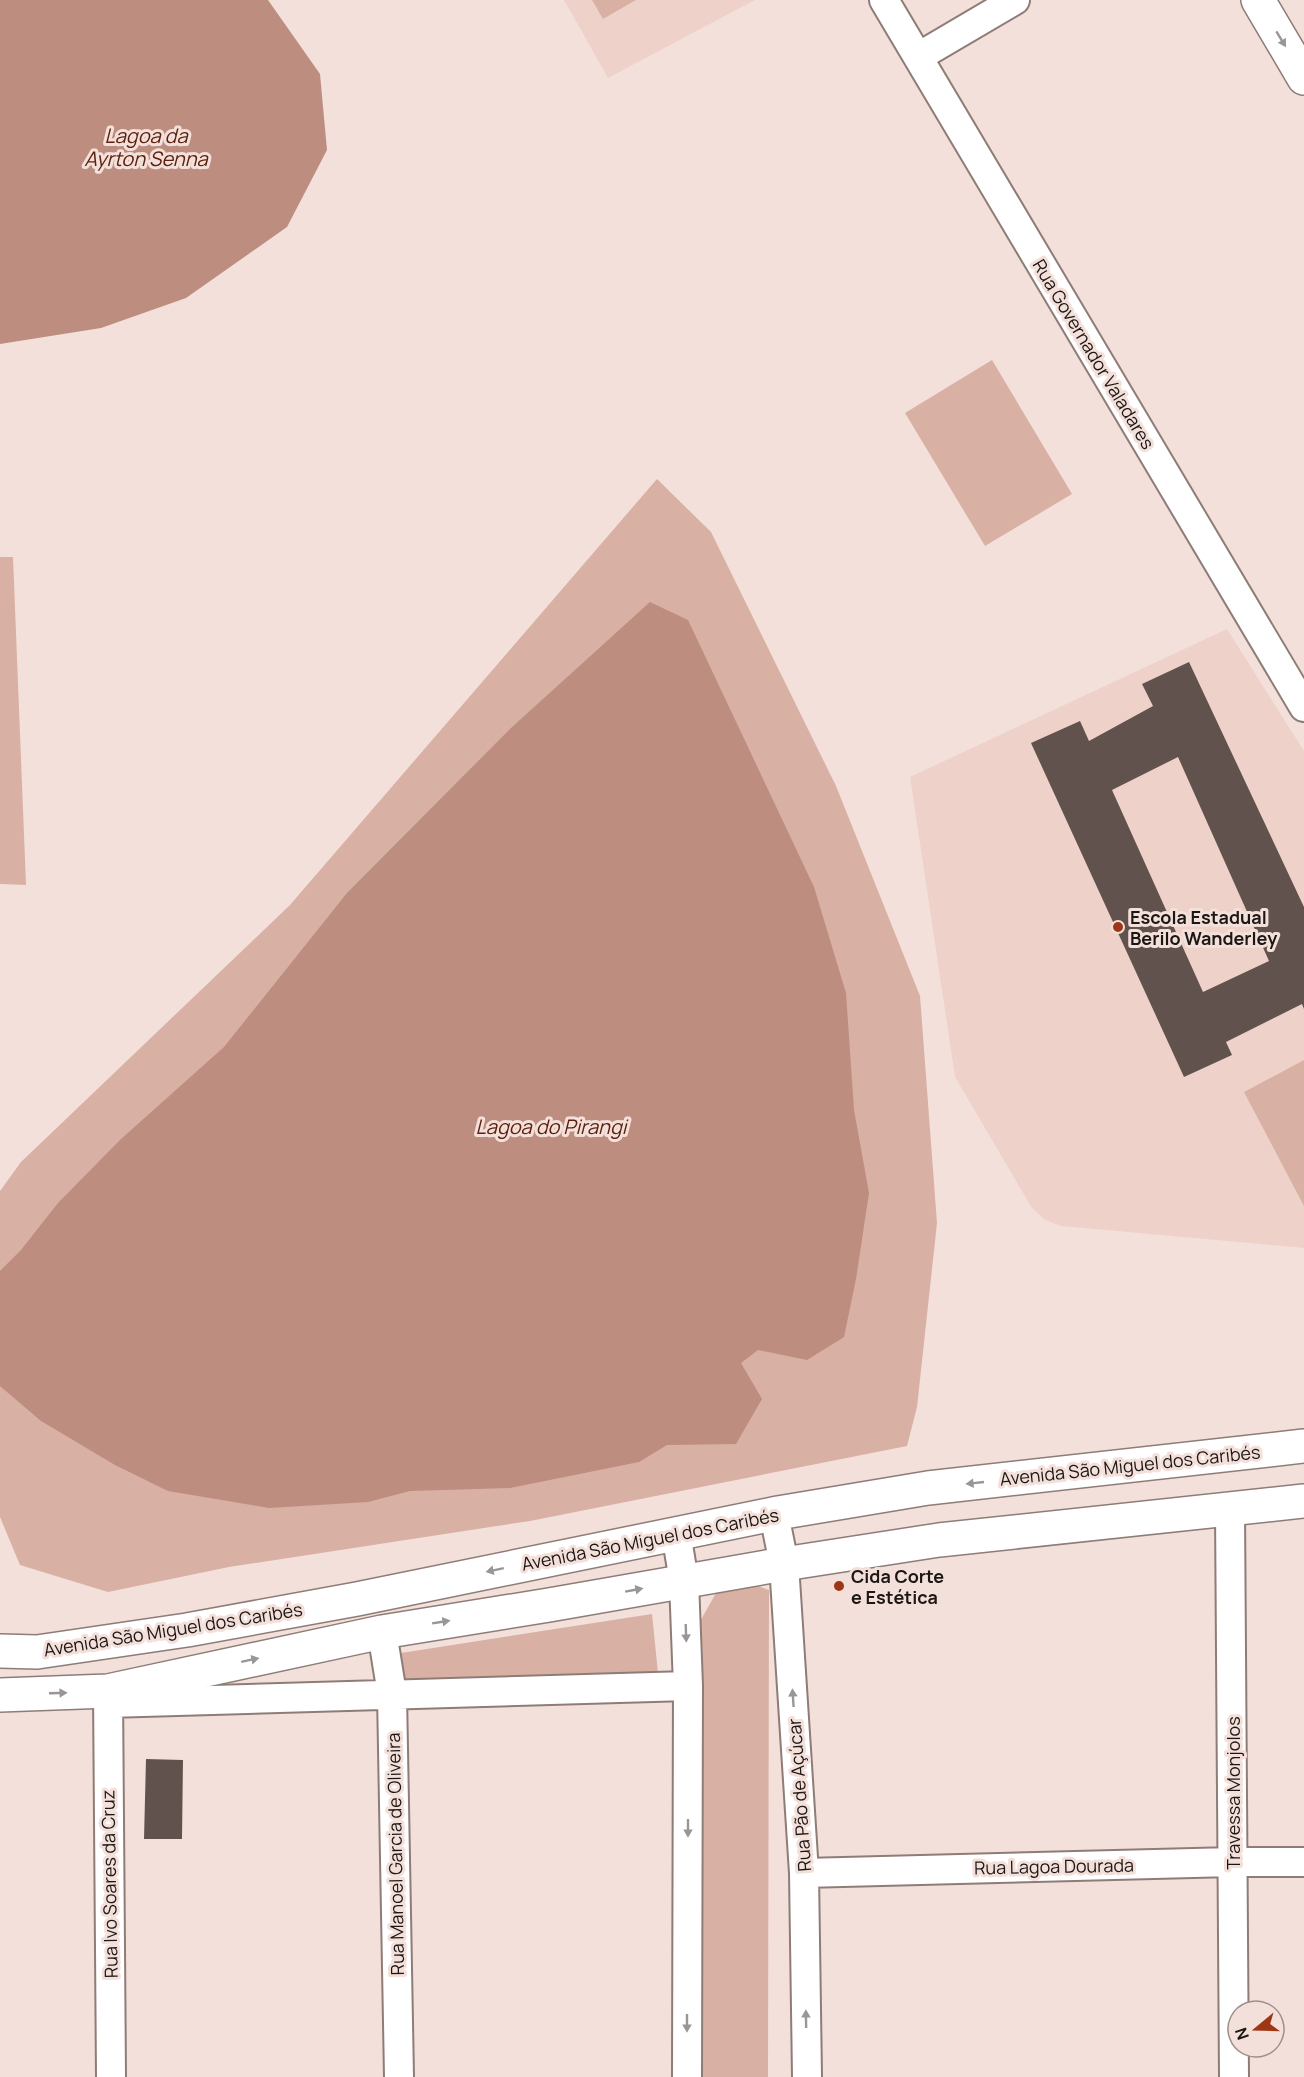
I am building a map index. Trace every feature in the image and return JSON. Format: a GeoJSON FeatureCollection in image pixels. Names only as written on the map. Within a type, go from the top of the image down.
{"type":"FeatureCollection","features":[{"type":"Feature","properties":{"kind":"main road"},"geometry":{"type":"LineString","coordinates":[[1258,0],[1304,78]]}},
{"type":"Feature","properties":{"kind":"main road","name":"Avenida São Miguel dos Caribés"},"geometry":{"type":"LineString","coordinates":[[0,1651],[37,1652],[187,1630],[357,1599],[774,1514],[928,1488],[1304,1446]]}},
{"type":"Feature","properties":{"kind":"main road"},"geometry":{"type":"LineString","coordinates":[[0,1695],[108,1697],[382,1632],[784,1564],[939,1540],[1304,1501]]}},
{"type":"Feature","properties":{"kind":"street","name":"Rua Governador Valadares"},"geometry":{"type":"LineString","coordinates":[[884,0],[1304,707]]}},
{"type":"Feature","properties":{"kind":"street"},"geometry":{"type":"LineString","coordinates":[[918,57],[1015,0]]}},
{"type":"Feature","properties":{"kind":"street","name":"Travessa Monjolos"},"geometry":{"type":"LineString","coordinates":[[1230,1510],[1234,2077]]}},
{"type":"Feature","properties":{"kind":"street","name":"Rua Pão de Açúcar"},"geometry":{"type":"LineString","coordinates":[[774,1514],[784,1564],[804,1873],[807,2077]]}},
{"type":"Feature","properties":{"kind":"street"},"geometry":{"type":"LineString","coordinates":[[676,1533],[684,1581],[688,1686],[687,2077]]}},
{"type":"Feature","properties":{"kind":"street","name":"Rua Manoel Garcia de Oliveira"},"geometry":{"type":"LineString","coordinates":[[382,1632],[392,1694],[399,2077]]}},
{"type":"Feature","properties":{"kind":"street"},"geometry":{"type":"LineString","coordinates":[[108,1697],[392,1694],[688,1686]]}},
{"type":"Feature","properties":{"kind":"street","name":"Rua Ivo Soares da Cruz"},"geometry":{"type":"LineString","coordinates":[[108,1697],[111,2077]]}},
{"type":"Feature","properties":{"kind":"street","name":"Rua Lagoa Dourada"},"geometry":{"type":"LineString","coordinates":[[804,1873],[1304,1862]]}},
{"type":"Feature","properties":{"kind":"shaded area"},"geometry":{"type":"Polygon","coordinates":[[[564,0],[755,0],[608,78],[564,0]]]}},
{"type":"Feature","properties":{"kind":"shaded area"},"geometry":{"type":"Polygon","coordinates":[[[592,0],[636,0],[603,19],[592,0]]]}},
{"type":"Feature","properties":{"kind":"shaded area"},"geometry":{"type":"Polygon","coordinates":[[[992,360],[1072,494],[985,546],[905,413],[992,360]]]}},
{"type":"Feature","properties":{"kind":"shaded area","name":"Lagoa do Pirangi"},"geometry":{"type":"Polygon","coordinates":[[[657,479],[711,532],[836,786],[920,996],[937,1223],[917,1407],[907,1446],[530,1521],[229,1567],[108,1592],[20,1565],[0,1517],[0,1191],[21,1162],[290,905],[657,479]]]}},
{"type":"Feature","properties":{"kind":"shaded area"},"geometry":{"type":"Polygon","coordinates":[[[0,557],[13,557],[26,885],[0,884],[0,557]]]}},
{"type":"Feature","properties":{"kind":"shaded area","name":"Escola Estadual Berilo Wanderley"},"geometry":{"type":"Polygon","coordinates":[[[1227,629],[1304,751],[1304,1248],[1061,1226],[1045,1220],[1032,1208],[955,1077],[910,777],[1227,629]]]}},
{"type":"Feature","properties":{"kind":"shaded area"},"geometry":{"type":"Polygon","coordinates":[[[1304,1060],[1304,1206],[1244,1092],[1304,1060]]]}},
{"type":"Feature","properties":{"kind":"shaded area"},"geometry":{"type":"Polygon","coordinates":[[[752,1584],[769,1590],[768,2077],[700,2077],[698,1625],[716,1593],[752,1584]]]}},
{"type":"Feature","properties":{"kind":"shaded area"},"geometry":{"type":"Polygon","coordinates":[[[652,1614],[658,1673],[404,1688],[401,1653],[652,1614]]]}},
{"type":"Feature","properties":{"kind":"water","name":"Lagoa da Ayrton Senna"},"geometry":{"type":"Polygon","coordinates":[[[0,0],[268,0],[320,74],[327,150],[287,227],[186,298],[101,328],[0,344],[0,0]]]}},
{"type":"Feature","properties":{"kind":"water","name":"Lagoa do Pirangi"},"geometry":{"type":"Polygon","coordinates":[[[650,602],[688,620],[814,887],[846,993],[854,1110],[869,1193],[856,1279],[844,1337],[807,1360],[758,1350],[741,1363],[762,1399],[736,1444],[667,1445],[639,1462],[510,1488],[410,1491],[368,1502],[269,1508],[168,1491],[115,1465],[41,1421],[0,1386],[0,1271],[21,1250],[58,1203],[121,1139],[224,1047],[347,893],[511,728],[650,602]]]}},
{"type":"Feature","properties":{"kind":"building"},"geometry":{"type":"Polygon","coordinates":[[[1189,662],[1304,907],[1304,1009],[1302,1004],[1226,1042],[1232,1055],[1184,1077],[1031,743],[1080,721],[1089,741],[1153,706],[1142,684],[1189,662]],[[1178,757],[1112,790],[1203,992],[1269,961],[1178,757]]]}},
{"type":"Feature","properties":{"kind":"building"},"geometry":{"type":"Polygon","coordinates":[[[146,1759],[183,1760],[182,1839],[144,1839],[146,1759]]]}},
{"type":"Feature","properties":{"kind":"place","name":"Escola Estadual Berilo Wanderley"},"geometry":{"type":"Point","coordinates":[1118,927]}},
{"type":"Feature","properties":{"kind":"place","name":"Cida Corte e Estética"},"geometry":{"type":"Point","coordinates":[839,1586]}}]}
